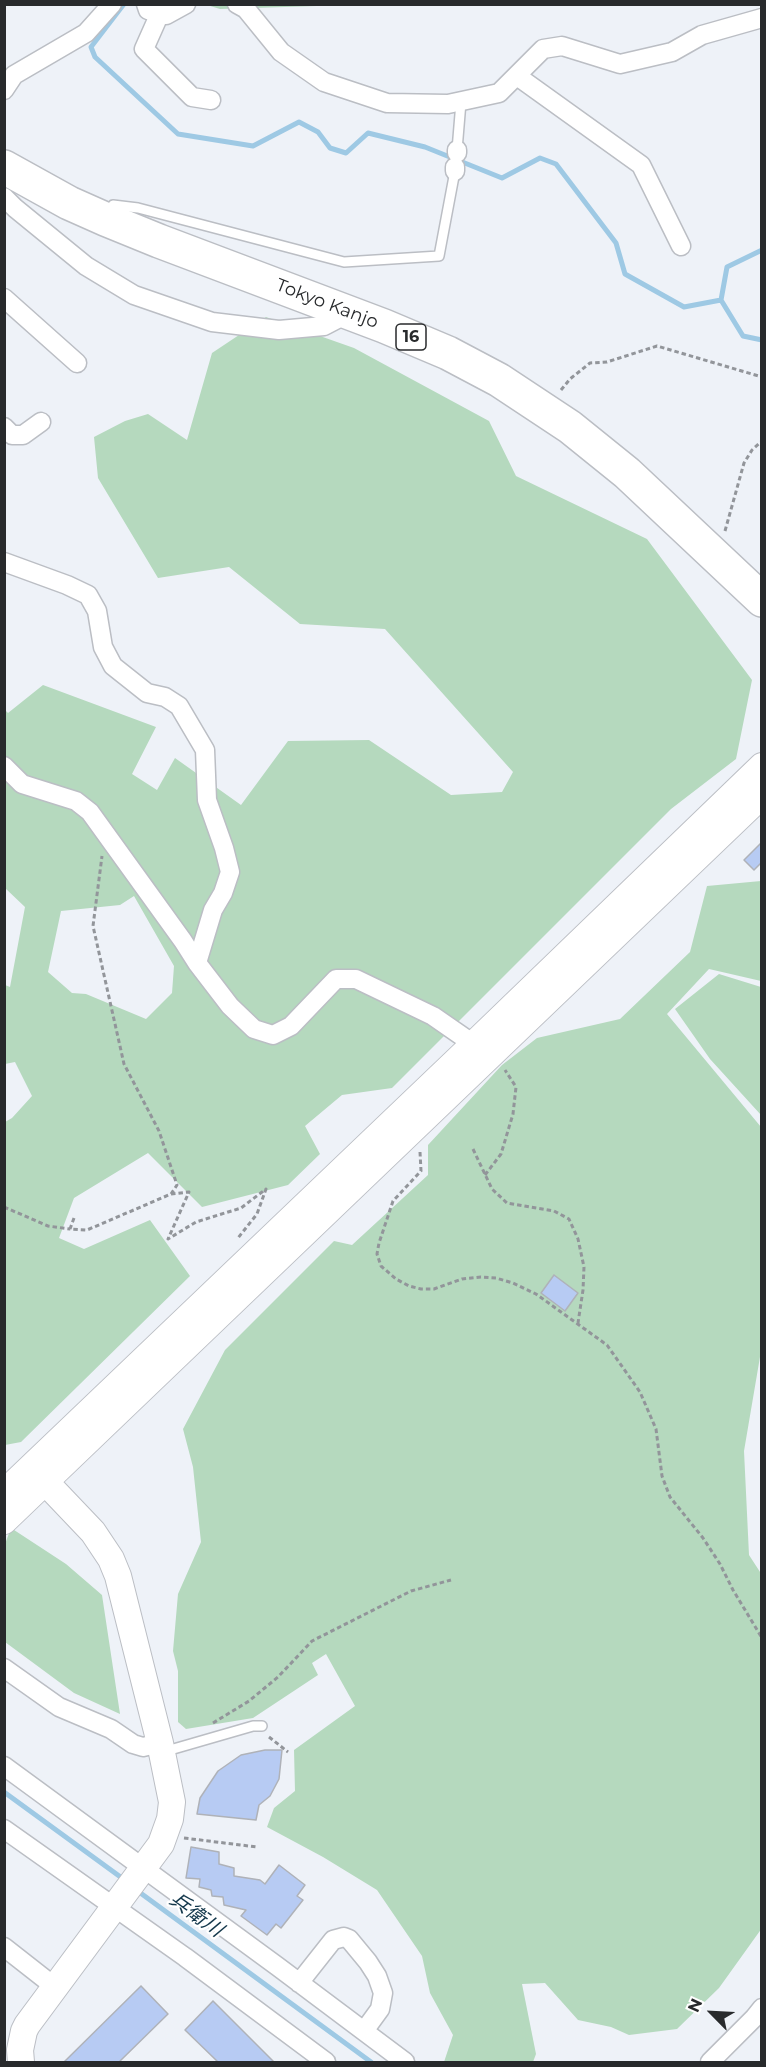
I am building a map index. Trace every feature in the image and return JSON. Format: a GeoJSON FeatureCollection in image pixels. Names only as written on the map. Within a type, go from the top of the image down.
{"type":"FeatureCollection","features":[{"type":"Feature","properties":{"kind":"highway","name":"Tokyo Kanjo"},"geometry":{"type":"LineString","coordinates":[[4,167],[105,219],[384,326],[500,380],[570,427],[627,473],[762,600]]}},
{"type":"Feature","properties":{"kind":"street"},"geometry":{"type":"LineString","coordinates":[[4,90],[14,75],[86,33],[112,4]]}},
{"type":"Feature","properties":{"kind":"street"},"geometry":{"type":"LineString","coordinates":[[186,4],[166,15],[153,9],[144,49],[192,97],[211,99]]}},
{"type":"Feature","properties":{"kind":"street"},"geometry":{"type":"LineString","coordinates":[[237,4],[246,9],[281,52],[324,82],[387,103],[448,104],[499,93],[543,49],[562,46],[620,64],[672,52],[702,35],[762,18]]}},
{"type":"Feature","properties":{"kind":"street"},"geometry":{"type":"LineString","coordinates":[[517,76],[641,165],[681,246]]}},
{"type":"Feature","properties":{"kind":"street"},"geometry":{"type":"LineString","coordinates":[[4,197],[86,266],[134,295],[212,322],[279,330],[324,326],[349,314]]}},
{"type":"Feature","properties":{"kind":"street"},"geometry":{"type":"LineString","coordinates":[[4,298],[77,363]]}},
{"type":"Feature","properties":{"kind":"street"},"geometry":{"type":"LineString","coordinates":[[4,427],[12,435],[22,435],[40,422]]}},
{"type":"Feature","properties":{"kind":"street"},"geometry":{"type":"LineString","coordinates":[[4,562],[68,585],[88,595],[97,611],[103,647],[113,666],[147,693],[165,697],[179,706],[205,750],[207,800],[230,872],[223,893],[213,910],[197,963]]}},
{"type":"Feature","properties":{"kind":"street"},"geometry":{"type":"LineString","coordinates":[[4,766],[22,784],[76,801],[90,812],[197,963],[230,1006],[254,1029],[273,1035],[291,1026],[336,979],[356,979],[433,1016],[482,1050]]}},
{"type":"Feature","properties":{"kind":"street"},"geometry":{"type":"LineString","coordinates":[[482,1050],[762,766]]}},
{"type":"Feature","properties":{"kind":"street"},"geometry":{"type":"LineString","coordinates":[[4,1521],[38,1474],[482,1050],[762,795]]}},
{"type":"Feature","properties":{"kind":"street"},"geometry":{"type":"LineString","coordinates":[[4,1493],[38,1474]]}},
{"type":"Feature","properties":{"kind":"street"},"geometry":{"type":"LineString","coordinates":[[21,2062],[20,2050],[24,2031],[161,1844],[170,1819],[171,1794],[118,1576],[111,1559],[93,1533],[38,1474]]}},
{"type":"Feature","properties":{"kind":"street"},"geometry":{"type":"LineString","coordinates":[[4,1668],[59,1707],[111,1729],[133,1744],[143,1747],[161,1747]]}},
{"type":"Feature","properties":{"kind":"street"},"geometry":{"type":"LineString","coordinates":[[4,1766],[326,2062]]}},
{"type":"Feature","properties":{"kind":"street"},"geometry":{"type":"LineString","coordinates":[[4,1828],[131,1885],[299,1983],[405,2062]]}},
{"type":"Feature","properties":{"kind":"street"},"geometry":{"type":"LineString","coordinates":[[299,1983],[333,1940],[344,1937],[349,1939],[377,1976],[383,1993],[380,2009],[364,2031]]}},
{"type":"Feature","properties":{"kind":"street"},"geometry":{"type":"LineString","coordinates":[[4,1947],[55,1987]]}},
{"type":"Feature","properties":{"kind":"street"},"geometry":{"type":"LineString","coordinates":[[710,2062],[762,2008]]}},
{"type":"Feature","properties":{"kind":"lane"},"geometry":{"type":"LineString","coordinates":[[105,219],[113,205],[138,208],[344,262],[440,256],[456,160],[461,102]]}},
{"type":"Feature","properties":{"kind":"lane"},"geometry":{"type":"LineString","coordinates":[[161,1747],[253,1726],[262,1726]]}},
{"type":"Feature","properties":{"kind":"path"},"geometry":{"type":"LineString","coordinates":[[561,390],[570,379],[590,363],[607,362],[657,346],[762,377]]}},
{"type":"Feature","properties":{"kind":"path"},"geometry":{"type":"LineString","coordinates":[[724,531],[744,463],[752,450],[762,441]]}},
{"type":"Feature","properties":{"kind":"path"},"geometry":{"type":"LineString","coordinates":[[109,837],[100,859],[93,926],[124,1064],[159,1131],[177,1185],[171,1194]]}},
{"type":"Feature","properties":{"kind":"path"},"geometry":{"type":"LineString","coordinates":[[485,1175],[501,1154],[513,1114],[516,1087]]}},
{"type":"Feature","properties":{"kind":"path"},"geometry":{"type":"LineString","coordinates":[[419,1145],[421,1170],[393,1201],[379,1243],[377,1254],[381,1266],[396,1279],[421,1289],[434,1289],[481,1276],[496,1278],[536,1294],[607,1345],[640,1392],[656,1429],[662,1476],[670,1497],[703,1538],[720,1564],[732,1590],[762,1638]]}},
{"type":"Feature","properties":{"kind":"path"},"geometry":{"type":"LineString","coordinates":[[473,1149],[492,1189],[507,1203],[554,1211],[569,1219],[578,1239],[584,1267],[578,1323]]}},
{"type":"Feature","properties":{"kind":"path"},"geometry":{"type":"LineString","coordinates":[[4,1207],[48,1226],[87,1230],[171,1194],[189,1192],[168,1239],[196,1222],[241,1208],[266,1189],[257,1214],[236,1241]]}},
{"type":"Feature","properties":{"kind":"path"},"geometry":{"type":"LineString","coordinates":[[70,1229],[74,1218]]}},
{"type":"Feature","properties":{"kind":"path"},"geometry":{"type":"LineString","coordinates":[[217,1719],[249,1701],[271,1683],[312,1641],[344,1627],[380,1605],[411,1592],[451,1580]]}},
{"type":"Feature","properties":{"kind":"path"},"geometry":{"type":"LineString","coordinates":[[182,1838],[257,1847]]}},
{"type":"Feature","properties":{"kind":"green space"},"geometry":{"type":"Polygon","coordinates":[[[207,5],[349,5],[220,9],[207,5]]]}},
{"type":"Feature","properties":{"kind":"green space"},"geometry":{"type":"Polygon","coordinates":[[[266,317],[354,348],[489,421],[516,476],[647,539],[752,680],[736,759],[671,809],[392,1088],[342,1095],[305,1126],[320,1154],[288,1185],[202,1207],[148,1153],[74,1198],[59,1238],[84,1249],[150,1220],[190,1276],[21,1442],[5,1445],[5,1122],[12,1118],[32,1096],[15,1062],[5,1064],[5,985],[10,987],[25,907],[5,888],[4,709],[8,713],[43,685],[156,727],[132,774],[157,790],[175,758],[241,805],[288,741],[369,740],[451,795],[502,792],[513,772],[385,629],[300,624],[229,567],[158,578],[98,478],[94,437],[125,421],[148,414],[187,440],[212,353],[266,317]],[[134,896],[120,905],[61,911],[48,972],[72,993],[86,994],[146,1019],[172,993],[174,966],[134,896]]]}},
{"type":"Feature","properties":{"kind":"green space"},"geometry":{"type":"Polygon","coordinates":[[[761,881],[761,981],[709,969],[667,1014],[761,1127],[761,1351],[744,1451],[749,1555],[762,1575],[762,1928],[719,1988],[677,2029],[629,2035],[611,2027],[578,2020],[545,1983],[522,1984],[536,2054],[533,2062],[444,2062],[453,2035],[430,1993],[422,1956],[377,1890],[267,1827],[274,1808],[295,1791],[294,1750],[355,1706],[326,1654],[312,1663],[318,1675],[253,1718],[186,1729],[178,1722],[178,1671],[173,1651],[178,1594],[201,1542],[193,1467],[183,1429],[225,1350],[334,1241],[352,1245],[428,1175],[428,1145],[502,1065],[537,1038],[620,1019],[690,952],[707,886],[761,881]]]}},
{"type":"Feature","properties":{"kind":"green space"},"geometry":{"type":"Polygon","coordinates":[[[719,974],[761,987],[761,1115],[710,1059],[675,1009],[719,974]]]}},
{"type":"Feature","properties":{"kind":"green space"},"geometry":{"type":"Polygon","coordinates":[[[11,1528],[66,1564],[102,1595],[120,1714],[74,1693],[5,1642],[5,1544],[11,1528]]]}},
{"type":"Feature","properties":{"kind":"building"},"geometry":{"type":"Polygon","coordinates":[[[762,842],[762,862],[754,870],[744,860],[762,842]]]}},
{"type":"Feature","properties":{"kind":"building"},"geometry":{"type":"Polygon","coordinates":[[[554,1275],[578,1293],[565,1311],[541,1293],[554,1275]]]}},
{"type":"Feature","properties":{"kind":"building"},"geometry":{"type":"Polygon","coordinates":[[[265,1750],[282,1750],[279,1779],[270,1796],[259,1805],[256,1820],[197,1814],[200,1798],[218,1771],[241,1755],[265,1750]]]}},
{"type":"Feature","properties":{"kind":"building"},"geometry":{"type":"Polygon","coordinates":[[[191,1847],[219,1852],[219,1864],[234,1868],[234,1876],[260,1880],[265,1884],[279,1865],[305,1885],[297,1896],[303,1900],[281,1928],[276,1924],[267,1935],[241,1916],[246,1910],[224,1905],[223,1897],[212,1896],[211,1890],[199,1887],[200,1879],[186,1878],[191,1847]]]}},
{"type":"Feature","properties":{"kind":"building"},"geometry":{"type":"Polygon","coordinates":[[[141,1986],[168,2014],[119,2062],[64,2062],[141,1986]]]}},
{"type":"Feature","properties":{"kind":"building"},"geometry":{"type":"Polygon","coordinates":[[[213,2001],[274,2062],[218,2062],[185,2030],[213,2001]]]}},
{"type":"Feature","properties":{"kind":"waterway"},"geometry":{"type":"LineString","coordinates":[[124,4],[91,47],[95,57],[178,134],[253,146],[299,122],[318,132],[330,148],[346,153],[368,133],[425,147],[502,178],[540,158],[556,164],[616,243],[625,274],[684,307],[721,300],[743,336],[762,340]]}},
{"type":"Feature","properties":{"kind":"waterway"},"geometry":{"type":"LineString","coordinates":[[721,300],[727,267],[762,250]]}},
{"type":"Feature","properties":{"kind":"waterway","name":"兵衛川"},"geometry":{"type":"LineString","coordinates":[[4,1792],[126,1881]]}},
{"type":"Feature","properties":{"kind":"waterway","name":"兵衛川"},"geometry":{"type":"LineString","coordinates":[[135,1889],[371,2062]]}}]}
